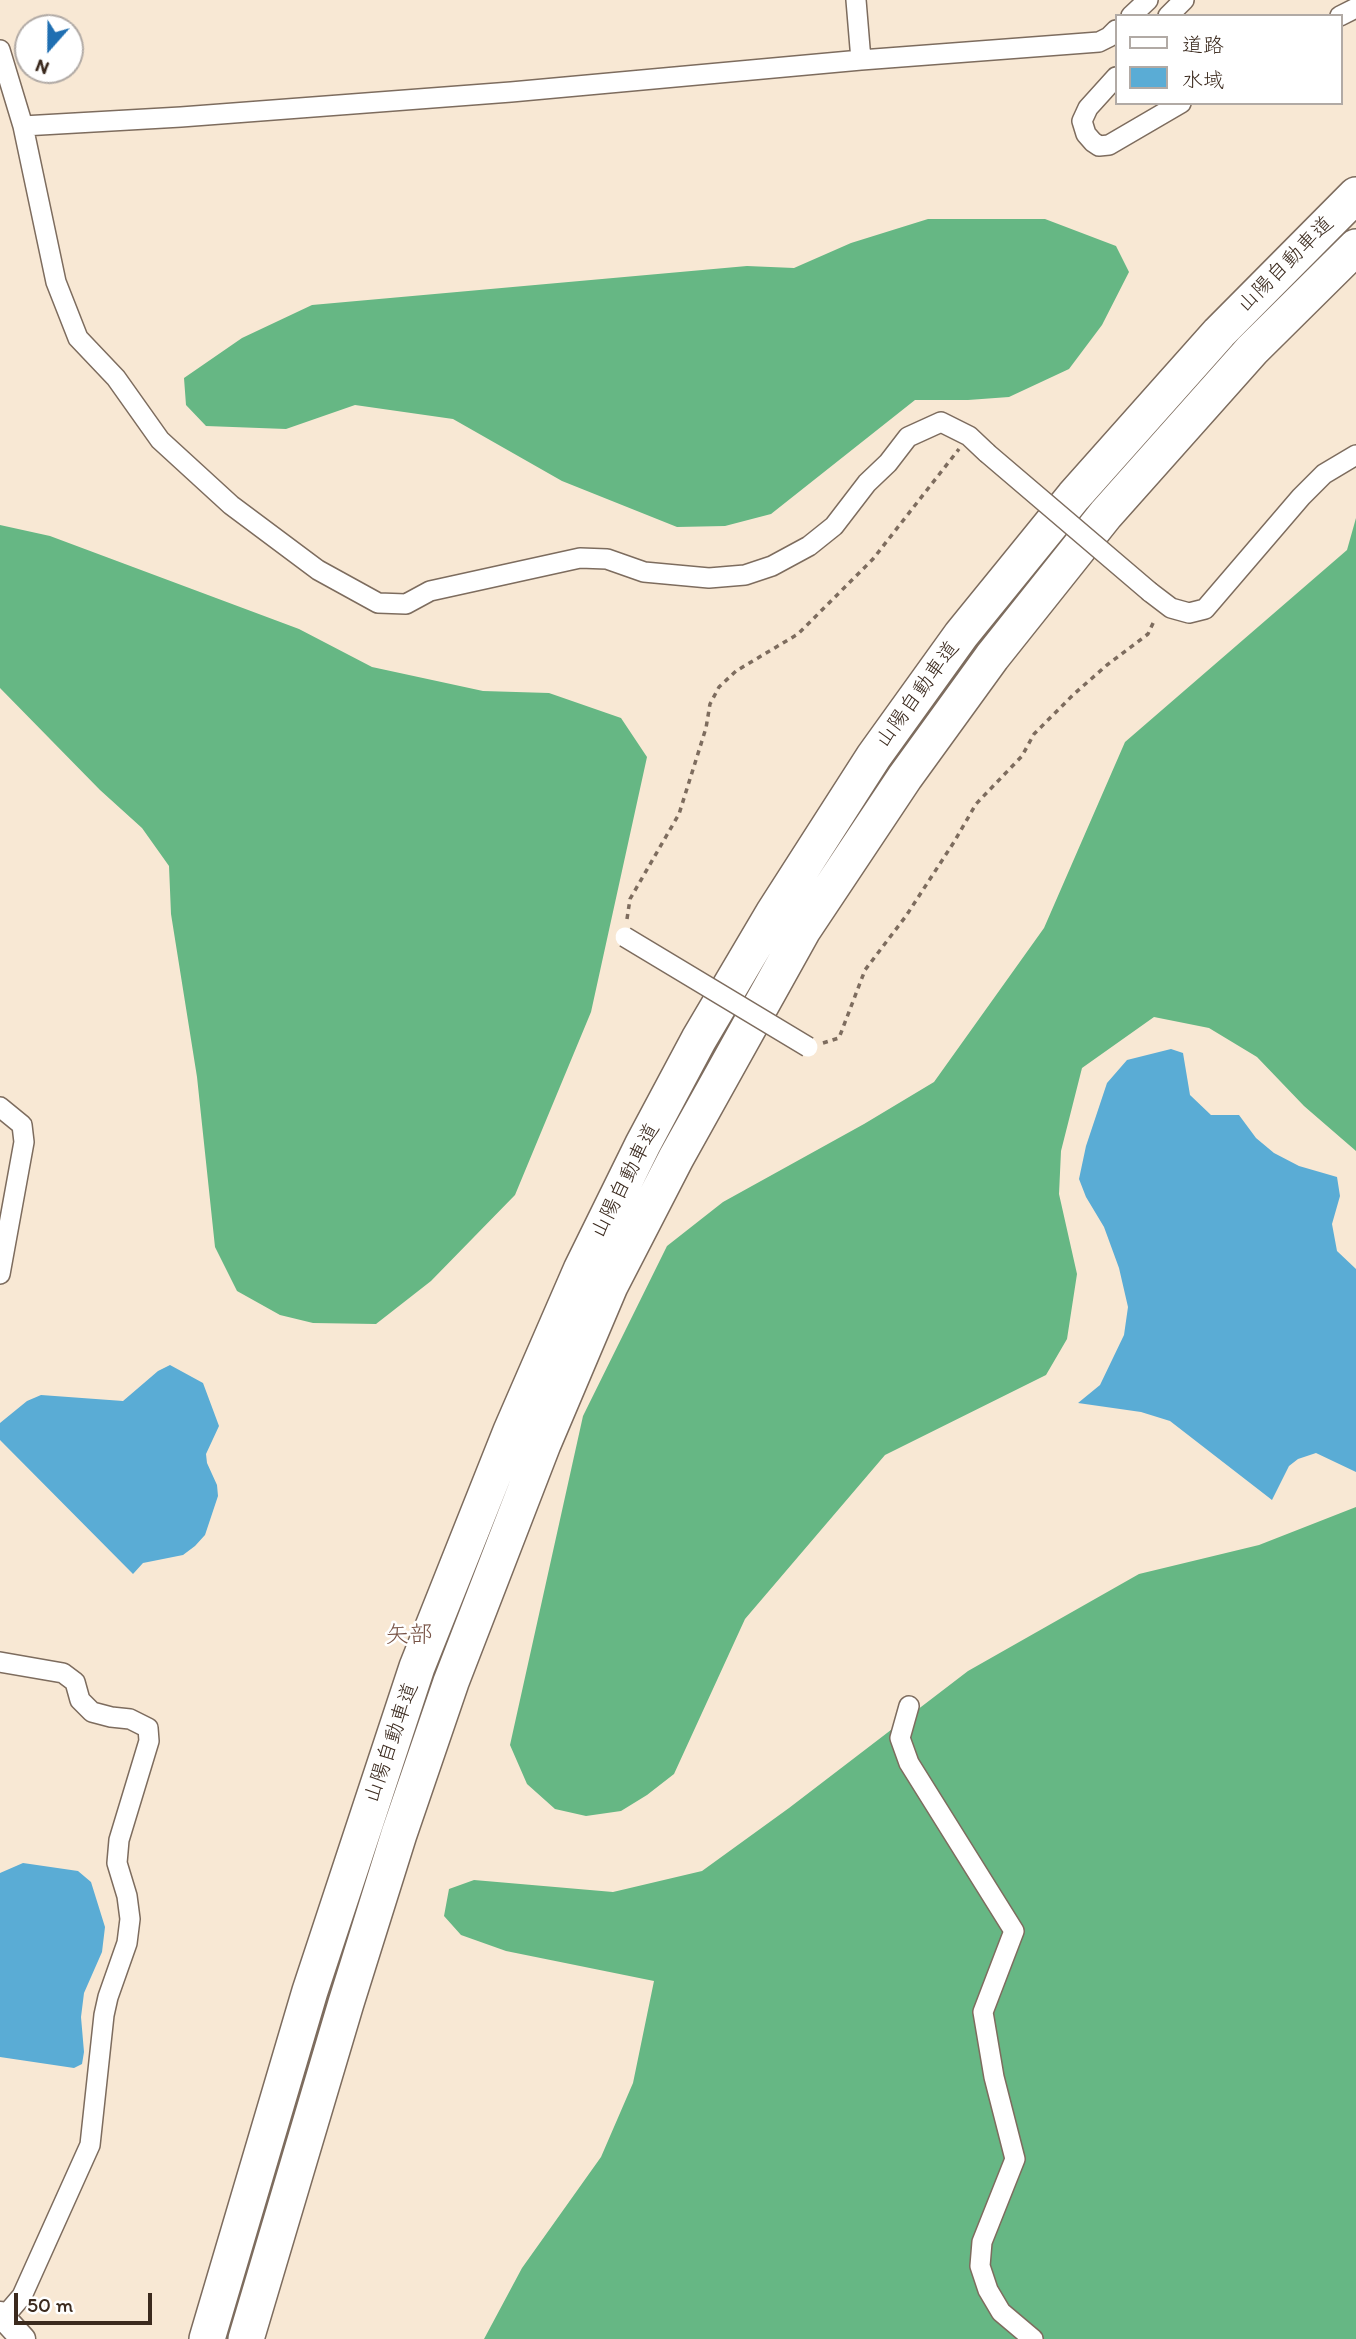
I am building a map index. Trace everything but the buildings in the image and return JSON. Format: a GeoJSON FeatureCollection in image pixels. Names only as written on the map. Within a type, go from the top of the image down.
{"type":"FeatureCollection","features":[{"type":"Feature","properties":{"kind":"highway","name":"山陽自動車道"},"geometry":{"type":"LineString","coordinates":[[207,2339],[310,1991],[417,1667],[510,1431],[581,1270],[643,1144],[699,1039],[775,912],[874,756],[961,635],[1074,496],[1219,333],[1356,195]]}},
{"type":"Feature","properties":{"kind":"highway","name":"山陽自動車道"},"geometry":{"type":"LineString","coordinates":[[246,2339],[375,1912],[452,1682],[543,1444],[610,1286],[731,1056],[803,930],[905,777],[984,668],[1106,514],[1252,350],[1356,247]]}},
{"type":"Feature","properties":{"kind":"street"},"geometry":{"type":"LineString","coordinates":[[856,0],[861,60]]}},
{"type":"Feature","properties":{"kind":"street"},"geometry":{"type":"LineString","coordinates":[[1133,14],[1148,0]]}},
{"type":"Feature","properties":{"kind":"street"},"geometry":{"type":"LineString","coordinates":[[1170,14],[1184,0]]}},
{"type":"Feature","properties":{"kind":"street"},"geometry":{"type":"LineString","coordinates":[[23,126],[511,92],[861,60],[1098,42],[1114,32]]}},
{"type":"Feature","properties":{"kind":"street"},"geometry":{"type":"LineString","coordinates":[[0,50],[23,126],[56,282],[78,338],[116,378],[160,440],[231,505],[318,570],[378,603],[406,604],[430,591],[580,558],[607,559],[644,572],[709,578],[745,575],[772,566],[809,546],[834,526],[908,437],[941,422],[969,436],[1156,598],[1189,613],[1205,609],[1301,497],[1324,474],[1356,454]]}},
{"type":"Feature","properties":{"kind":"street"},"geometry":{"type":"LineString","coordinates":[[1114,80],[1088,108],[1082,121],[1086,134],[1099,146],[1109,145],[1178,105]]}},
{"type":"Feature","properties":{"kind":"street"},"geometry":{"type":"LineString","coordinates":[[625,937],[808,1047]]}},
{"type":"Feature","properties":{"kind":"street"},"geometry":{"type":"LineString","coordinates":[[0,1107],[22,1125],[24,1142],[0,1274]]}},
{"type":"Feature","properties":{"kind":"street"},"geometry":{"type":"LineString","coordinates":[[0,1662],[63,1673],[75,1682],[80,1700],[92,1712],[130,1718],[148,1728],[149,1741],[119,1840],[117,1863],[127,1896],[130,1919],[127,1943],[104,2015],[90,2145],[22,2296],[2,2316],[23,2339]]}},
{"type":"Feature","properties":{"kind":"street"},"geometry":{"type":"LineString","coordinates":[[909,1706],[900,1738],[909,1763],[1014,1931],[983,2012],[994,2077],[1016,2159],[982,2242],[980,2266],[988,2290],[1001,2312],[1033,2339]]}},
{"type":"Feature","properties":{"kind":"path"},"geometry":{"type":"LineString","coordinates":[[625,937],[630,899],[679,814],[706,728],[710,704],[719,687],[736,671],[798,634],[873,559],[969,436]]}},
{"type":"Feature","properties":{"kind":"path"},"geometry":{"type":"LineString","coordinates":[[808,1047],[839,1038],[864,970],[906,916],[976,804],[1022,756],[1034,734],[1074,694],[1148,634],[1156,598]]}},
{"type":"Feature","properties":{"kind":"green space"},"geometry":{"type":"Polygon","coordinates":[[[928,219],[1045,219],[1116,246],[1129,272],[1102,325],[1069,369],[1009,397],[915,400],[771,514],[725,526],[677,527],[562,481],[453,419],[355,405],[286,429],[206,426],[186,405],[184,378],[242,338],[312,305],[747,266],[794,268],[851,243],[928,219]]]}},
{"type":"Feature","properties":{"kind":"green space"},"geometry":{"type":"Polygon","coordinates":[[[1356,518],[1356,1151],[1304,1106],[1257,1057],[1209,1028],[1154,1017],[1082,1068],[1061,1151],[1059,1194],[1077,1274],[1067,1339],[1046,1375],[885,1455],[745,1619],[674,1774],[621,1811],[586,1816],[555,1809],[527,1784],[510,1745],[583,1416],[667,1246],[723,1202],[934,1082],[1044,928],[1125,742],[1347,550],[1356,518]]]}},
{"type":"Feature","properties":{"kind":"green space"},"geometry":{"type":"Polygon","coordinates":[[[0,525],[50,536],[299,629],[372,667],[483,691],[549,693],[621,718],[647,757],[591,1012],[515,1195],[431,1281],[376,1324],[313,1323],[280,1315],[237,1291],[215,1247],[197,1077],[171,914],[169,866],[142,828],[100,790],[0,688],[0,525]]]}},
{"type":"Feature","properties":{"kind":"green space"},"geometry":{"type":"Polygon","coordinates":[[[1356,1507],[1356,2339],[484,2339],[522,2268],[601,2157],[633,2083],[654,1981],[506,1951],[461,1935],[444,1916],[449,1889],[474,1880],[613,1892],[702,1871],[968,1671],[1139,1574],[1259,1545],[1356,1507]]]}},
{"type":"Feature","properties":{"kind":"water"},"geometry":{"type":"Polygon","coordinates":[[[1171,1049],[1183,1053],[1190,1095],[1211,1115],[1239,1115],[1256,1138],[1274,1153],[1299,1166],[1337,1177],[1340,1196],[1332,1224],[1337,1251],[1356,1269],[1356,1472],[1316,1453],[1298,1459],[1289,1466],[1272,1500],[1170,1421],[1141,1412],[1078,1403],[1100,1385],[1124,1335],[1128,1307],[1119,1268],[1104,1227],[1086,1197],[1079,1179],[1086,1146],[1107,1083],[1127,1060],[1171,1049]]]}},
{"type":"Feature","properties":{"kind":"water"},"geometry":{"type":"Polygon","coordinates":[[[170,1365],[203,1383],[219,1426],[206,1454],[218,1496],[205,1535],[195,1546],[183,1555],[143,1563],[133,1574],[0,1440],[0,1423],[27,1401],[41,1395],[123,1401],[158,1371],[170,1365]]]}},
{"type":"Feature","properties":{"kind":"water"},"geometry":{"type":"Polygon","coordinates":[[[23,1863],[78,1871],[91,1882],[105,1927],[102,1952],[84,1993],[81,2017],[84,2052],[82,2064],[74,2068],[0,2057],[0,1873],[23,1863]]]}},
{"type":"Feature","properties":{"kind":"district","name":"矢部"},"geometry":{"type":"Point","coordinates":[409,1636]}}]}
